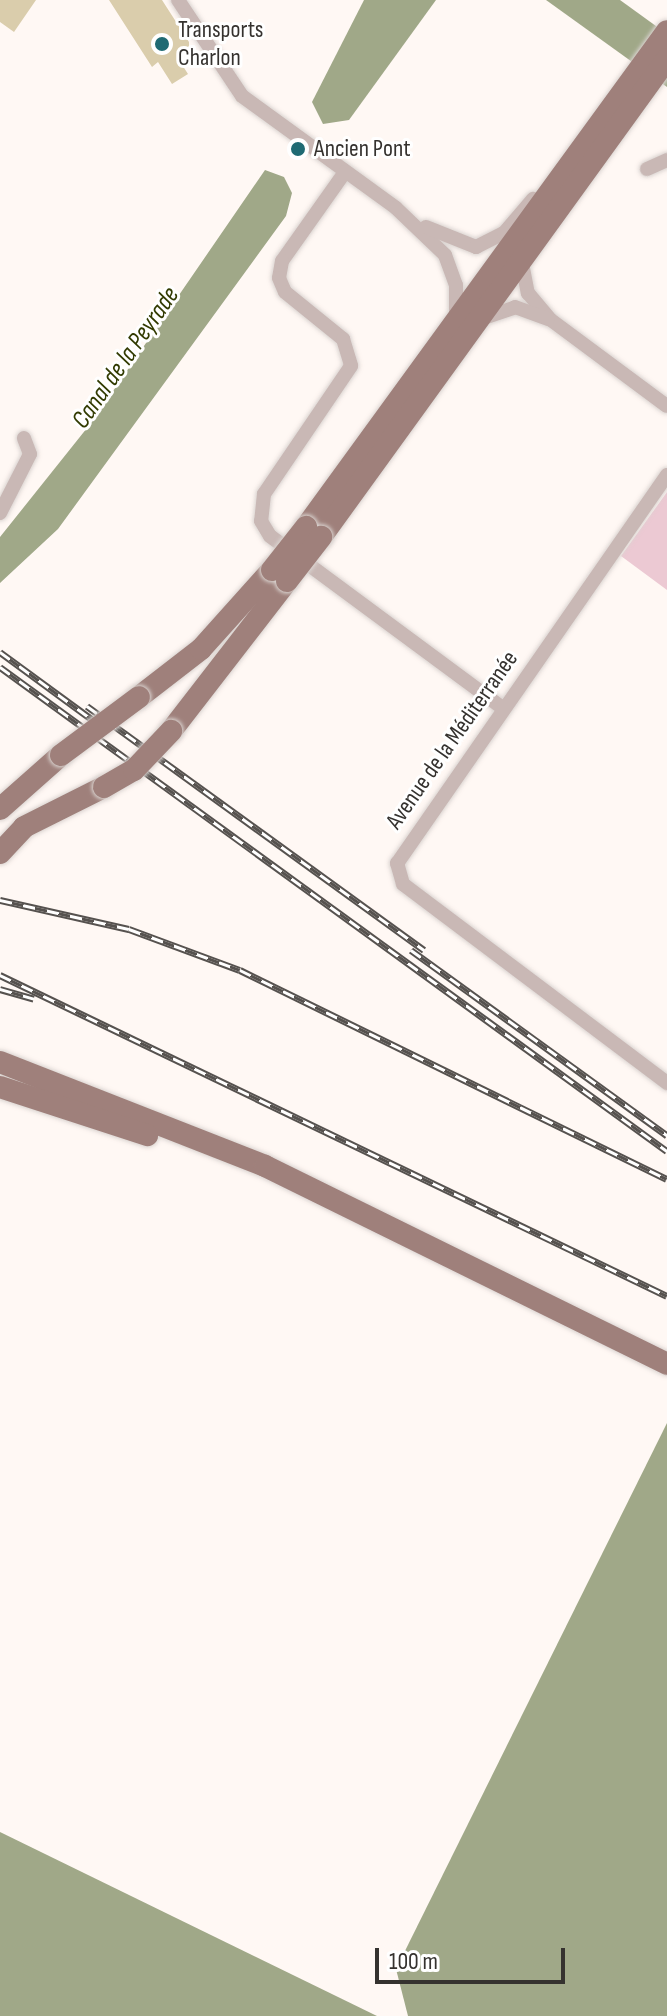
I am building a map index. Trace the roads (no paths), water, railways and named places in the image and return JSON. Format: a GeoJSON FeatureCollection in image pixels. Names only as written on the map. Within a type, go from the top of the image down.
{"type":"FeatureCollection","features":[{"type":"Feature","properties":{"kind":"main road"},"geometry":{"type":"LineString","coordinates":[[465,322],[520,257],[637,87],[667,31]]}},
{"type":"Feature","properties":{"kind":"main road"},"geometry":{"type":"LineString","coordinates":[[0,853],[24,827],[134,770],[171,731],[279,576],[465,322],[575,153],[667,59]]}},
{"type":"Feature","properties":{"kind":"main road"},"geometry":{"type":"LineString","coordinates":[[0,809],[61,755],[201,649],[279,576]]}},
{"type":"Feature","properties":{"kind":"main road"},"geometry":{"type":"LineString","coordinates":[[0,793],[40,773]]}},
{"type":"Feature","properties":{"kind":"main road"},"geometry":{"type":"LineString","coordinates":[[0,1062],[307,1188],[667,1364]]}},
{"type":"Feature","properties":{"kind":"main road"},"geometry":{"type":"LineString","coordinates":[[0,1087],[307,1188]]}},
{"type":"Feature","properties":{"kind":"street"},"geometry":{"type":"LineString","coordinates":[[178,0],[242,96],[408,217],[454,242],[486,243],[575,153]]}},
{"type":"Feature","properties":{"kind":"street"},"geometry":{"type":"LineString","coordinates":[[647,169],[667,160]]}},
{"type":"Feature","properties":{"kind":"street"},"geometry":{"type":"LineString","coordinates":[[345,172],[282,261],[279,278],[285,292],[343,339],[351,366],[264,494],[261,521],[270,536],[501,707]]}},
{"type":"Feature","properties":{"kind":"street"},"geometry":{"type":"LineString","coordinates":[[408,217],[445,255],[465,322],[515,307],[551,320]]}},
{"type":"Feature","properties":{"kind":"street"},"geometry":{"type":"LineString","coordinates":[[520,257],[528,293],[551,320],[667,406]]}},
{"type":"Feature","properties":{"kind":"street"},"geometry":{"type":"LineString","coordinates":[[0,513],[30,454],[24,438]]}},
{"type":"Feature","properties":{"kind":"street","name":"Avenue de la Méditerranée"},"geometry":{"type":"LineString","coordinates":[[667,475],[407,840],[397,863],[403,884],[667,1083]]}},
{"type":"Feature","properties":{"kind":"railway"},"geometry":{"type":"LineString","coordinates":[[0,652],[93,720]]}},
{"type":"Feature","properties":{"kind":"railway"},"geometry":{"type":"LineString","coordinates":[[0,667],[667,1151]]}},
{"type":"Feature","properties":{"kind":"railway"},"geometry":{"type":"LineString","coordinates":[[87,706],[424,950]]}},
{"type":"Feature","properties":{"kind":"railway"},"geometry":{"type":"LineString","coordinates":[[0,900],[129,929],[240,970],[667,1179]]}},
{"type":"Feature","properties":{"kind":"railway"},"geometry":{"type":"LineString","coordinates":[[411,950],[667,1135]]}},
{"type":"Feature","properties":{"kind":"railway"},"geometry":{"type":"LineString","coordinates":[[0,975],[667,1296]]}},
{"type":"Feature","properties":{"kind":"railway"},"geometry":{"type":"LineString","coordinates":[[0,989],[34,999]]}},
{"type":"Feature","properties":{"kind":"place","name":"Transports Charlon"},"geometry":{"type":"Point","coordinates":[162,44]}},
{"type":"Feature","properties":{"kind":"place","name":"Ancien Pont"},"geometry":{"type":"Point","coordinates":[298,149]}},
{"type":"Feature","properties":{"kind":"water label","name":"Canal de la Peyrade"},"geometry":{"type":"Point","coordinates":[126,358]}}]}
